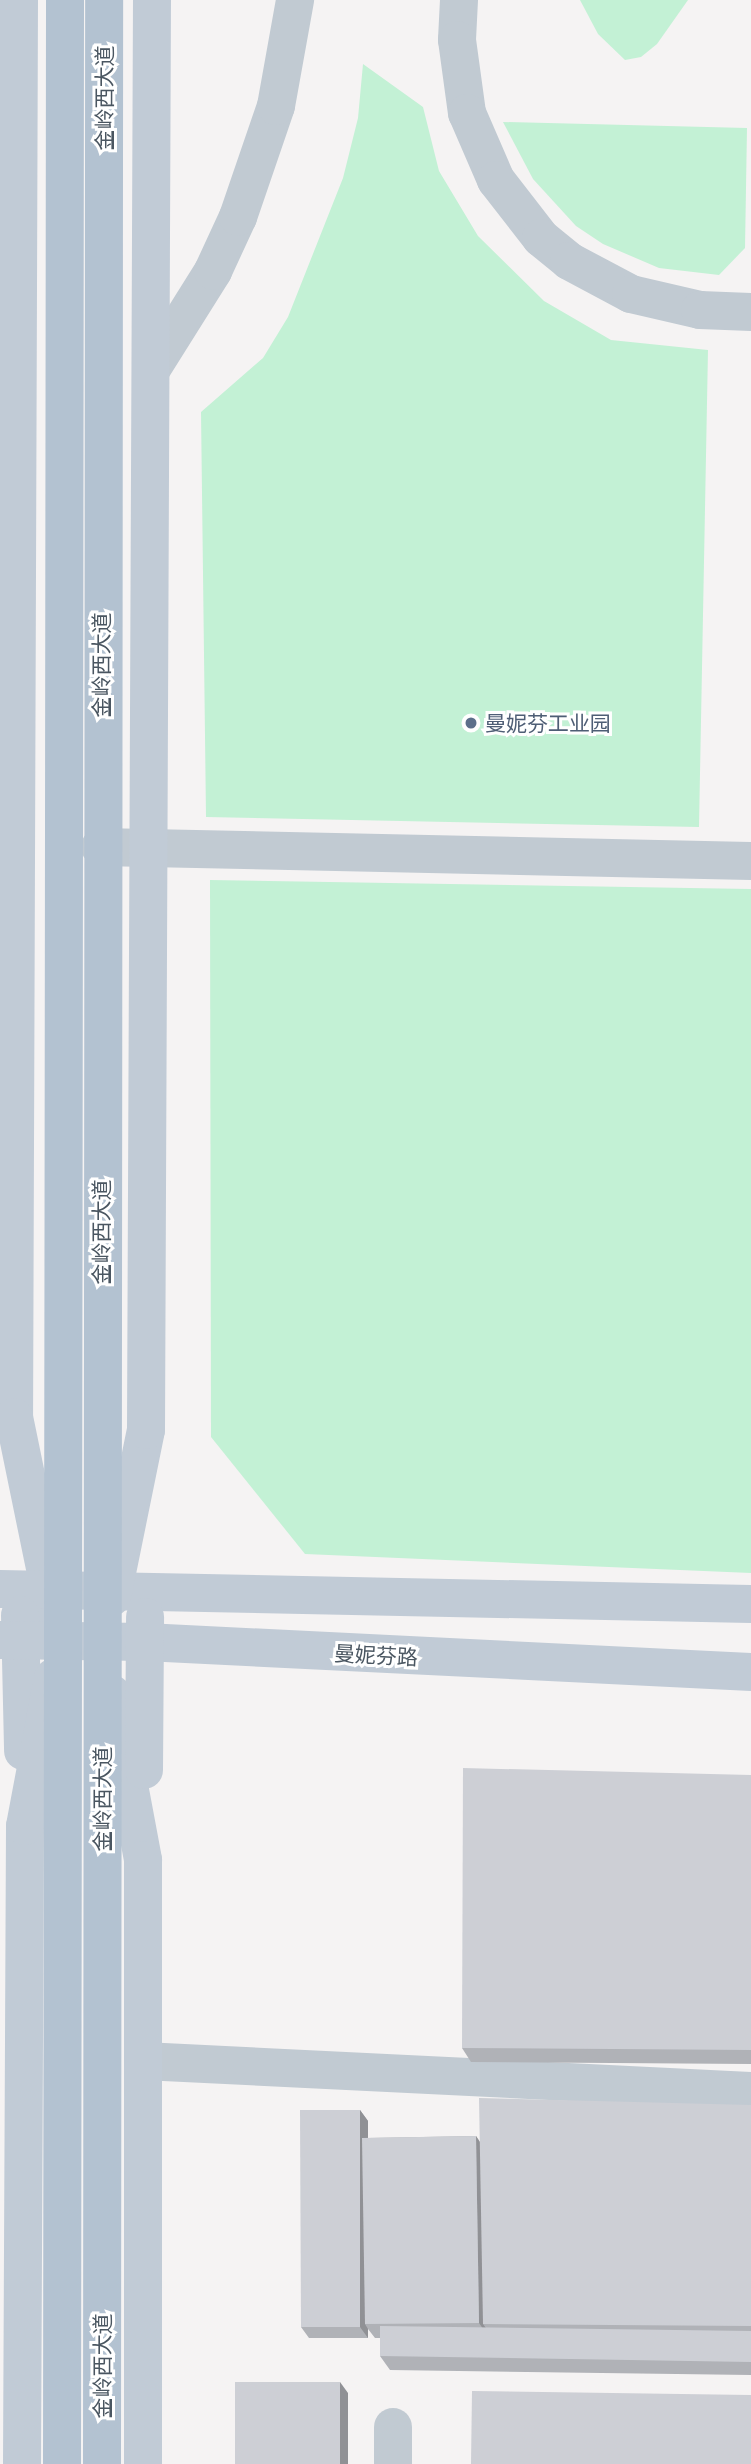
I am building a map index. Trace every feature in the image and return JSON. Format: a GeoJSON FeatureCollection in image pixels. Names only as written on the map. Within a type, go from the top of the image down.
{"type":"FeatureCollection","features":[{"type":"Feature","properties":{"kind":"main road","name":"金岭西大道"},"geometry":{"type":"LineString","coordinates":[[62,2464],[60,1640],[32,1590],[65,0]]}},
{"type":"Feature","properties":{"kind":"main road","name":"金岭西大道"},"geometry":{"type":"LineString","coordinates":[[102,2464],[102,1642],[120,1592],[100,847],[104,0]]}},
{"type":"Feature","properties":{"kind":"street"},"geometry":{"type":"LineString","coordinates":[[19,0],[8,888],[14,1417],[32,1590],[10,1640],[25,1826],[11,2290],[22,2464]]}},
{"type":"Feature","properties":{"kind":"street"},"geometry":{"type":"LineString","coordinates":[[143,2464],[145,1642],[120,1592],[146,1430],[152,0]]}},
{"type":"Feature","properties":{"kind":"street"},"geometry":{"type":"LineString","coordinates":[[150,370],[214,271],[239,217],[276,106],[295,0]]}},
{"type":"Feature","properties":{"kind":"street"},"geometry":{"type":"LineString","coordinates":[[459,0],[457,40],[467,113],[496,180],[541,238],[579,267],[631,294],[700,310],[751,312]]}},
{"type":"Feature","properties":{"kind":"street"},"geometry":{"type":"LineString","coordinates":[[100,847],[751,861]]}},
{"type":"Feature","properties":{"kind":"street"},"geometry":{"type":"LineString","coordinates":[[32,1590],[751,1604]]}},
{"type":"Feature","properties":{"kind":"street","name":"曼妮芬路"},"geometry":{"type":"LineString","coordinates":[[10,1640],[145,1642],[751,1672]]}},
{"type":"Feature","properties":{"kind":"street"},"geometry":{"type":"LineString","coordinates":[[25,1826],[60,1640]]}},
{"type":"Feature","properties":{"kind":"street"},"geometry":{"type":"LineString","coordinates":[[102,1642],[143,1860]]}},
{"type":"Feature","properties":{"kind":"street"},"geometry":{"type":"LineString","coordinates":[[143,2061],[751,2091]]}},
{"type":"Feature","properties":{"kind":"street"},"geometry":{"type":"LineString","coordinates":[[393,2427],[393,2464]]}},
{"type":"Feature","properties":{"kind":"green space"},"geometry":{"type":"Polygon","coordinates":[[[580,0],[688,0],[657,44],[641,57],[625,60],[598,34],[580,0]]]}},
{"type":"Feature","properties":{"kind":"green space"},"geometry":{"type":"Polygon","coordinates":[[[363,64],[423,107],[439,171],[478,236],[544,301],[611,340],[708,350],[699,827],[206,817],[201,412],[263,358],[288,317],[343,178],[358,118],[363,64]]]}},
{"type":"Feature","properties":{"kind":"green space"},"geometry":{"type":"Polygon","coordinates":[[[503,122],[747,128],[745,248],[719,275],[659,268],[603,244],[576,226],[533,179],[503,122]]]}},
{"type":"Feature","properties":{"kind":"green space"},"geometry":{"type":"Polygon","coordinates":[[[210,880],[751,889],[751,1573],[305,1554],[211,1437],[210,880]]]}},
{"type":"Feature","properties":{"kind":"building"},"geometry":{"type":"Polygon","coordinates":[[[463,1768],[751,1775],[751,2050],[462,2048],[463,1768]]]}},
{"type":"Feature","properties":{"kind":"building"},"geometry":{"type":"Polygon","coordinates":[[[479,2098],[751,2105],[751,2326],[483,2324],[479,2098]]]}},
{"type":"Feature","properties":{"kind":"building"},"geometry":{"type":"Polygon","coordinates":[[[300,2110],[360,2110],[360,2327],[301,2327],[300,2110]]]}},
{"type":"Feature","properties":{"kind":"building"},"geometry":{"type":"Polygon","coordinates":[[[476,2136],[479,2323],[365,2324],[362,2138],[476,2136]]]}},
{"type":"Feature","properties":{"kind":"building"},"geometry":{"type":"Polygon","coordinates":[[[380,2326],[751,2331],[751,2362],[380,2356],[380,2326]]]}},
{"type":"Feature","properties":{"kind":"building"},"geometry":{"type":"Polygon","coordinates":[[[235,2382],[340,2382],[340,2464],[235,2464],[235,2382]]]}},
{"type":"Feature","properties":{"kind":"building"},"geometry":{"type":"Polygon","coordinates":[[[472,2391],[751,2395],[751,2464],[471,2464],[472,2391]]]}},
{"type":"Feature","properties":{"kind":"place","name":"曼妮芬工业园"},"geometry":{"type":"Point","coordinates":[471,723]}}]}
